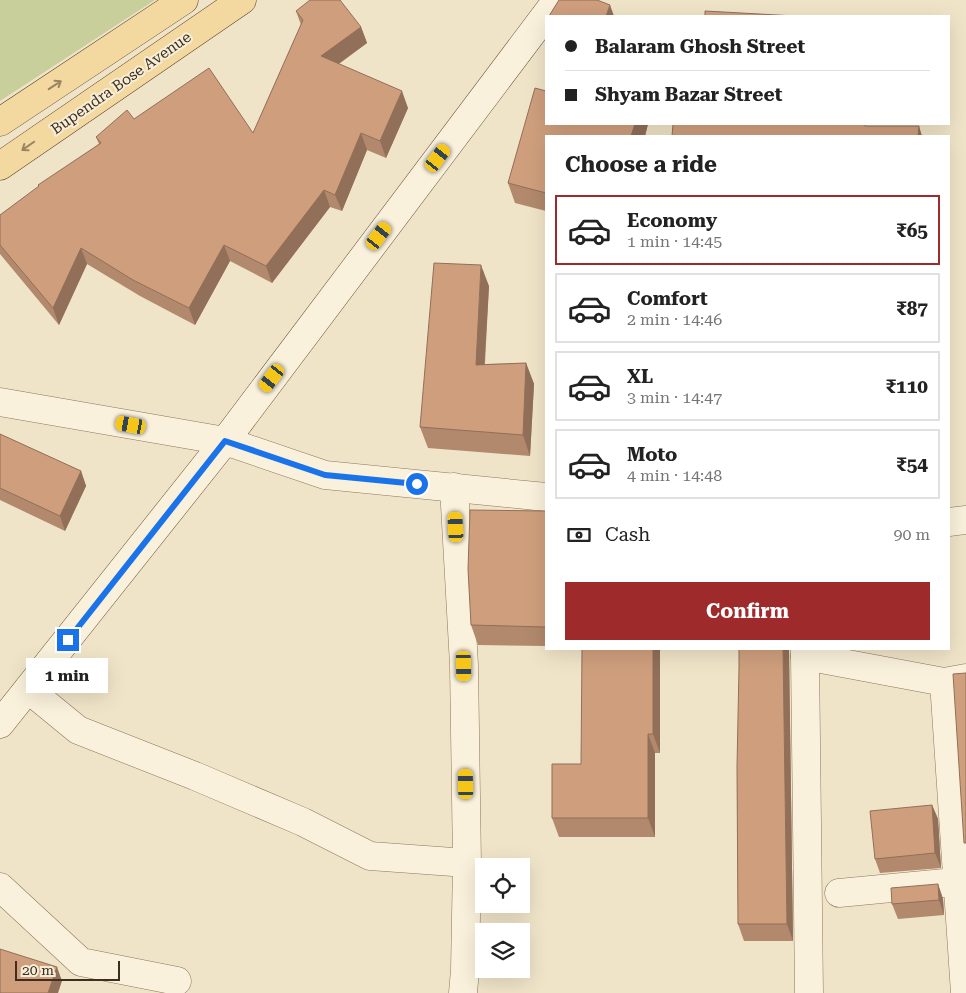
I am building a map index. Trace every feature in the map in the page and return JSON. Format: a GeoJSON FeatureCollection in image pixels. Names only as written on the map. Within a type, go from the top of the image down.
{"type":"FeatureCollection","features":[{"type":"Feature","properties":{"kind":"main road"},"geometry":{"type":"LineString","coordinates":[[0,122],[184,0]]}},
{"type":"Feature","properties":{"kind":"main road","name":"Bupendra Bose Avenue"},"geometry":{"type":"LineString","coordinates":[[0,166],[242,0]]}},
{"type":"Feature","properties":{"kind":"street"},"geometry":{"type":"LineString","coordinates":[[546,15],[557,0]]}},
{"type":"Feature","properties":{"kind":"street"},"geometry":{"type":"LineString","coordinates":[[0,722],[225,441],[545,16]]}},
{"type":"Feature","properties":{"kind":"street"},"geometry":{"type":"LineString","coordinates":[[0,402],[225,441],[325,475],[545,497]]}},
{"type":"Feature","properties":{"kind":"street"},"geometry":{"type":"LineString","coordinates":[[454,487],[464,666],[467,863],[465,970],[462,993]]}},
{"type":"Feature","properties":{"kind":"street"},"geometry":{"type":"LineString","coordinates":[[950,522],[966,520]]}},
{"type":"Feature","properties":{"kind":"street"},"geometry":{"type":"LineString","coordinates":[[809,993],[805,652],[955,680],[965,993]]}},
{"type":"Feature","properties":{"kind":"street"},"geometry":{"type":"LineString","coordinates":[[28,689],[78,730],[186,772],[303,822],[370,856],[467,863]]}},
{"type":"Feature","properties":{"kind":"street"},"geometry":{"type":"LineString","coordinates":[[839,893],[962,881]]}},
{"type":"Feature","properties":{"kind":"street"},"geometry":{"type":"LineString","coordinates":[[0,887],[81,962],[177,981]]}},
{"type":"Feature","properties":{"kind":"green space"},"geometry":{"type":"Polygon","coordinates":[[[0,0],[155,0],[0,101],[0,0]]]}},
{"type":"Feature","properties":{"kind":"building"},"geometry":{"type":"Polygon","coordinates":[[[310,0],[340,0],[361,27],[321,56],[402,91],[380,141],[361,133],[335,195],[324,190],[266,266],[224,245],[189,308],[133,280],[81,248],[53,308],[0,245],[0,215],[38,185],[101,143],[96,137],[127,110],[134,119],[209,68],[253,133],[303,20],[296,11],[310,0]]]}},
{"type":"Feature","properties":{"kind":"building"},"geometry":{"type":"Polygon","coordinates":[[[559,0],[597,0],[610,5],[606,15],[550,15],[559,0]]]}},
{"type":"Feature","properties":{"kind":"building"},"geometry":{"type":"Polygon","coordinates":[[[705,11],[777,15],[705,15],[705,11]]]}},
{"type":"Feature","properties":{"kind":"building"},"geometry":{"type":"Polygon","coordinates":[[[535,88],[545,91],[545,125],[635,125],[631,135],[545,135],[545,193],[508,183],[535,88]]]}},
{"type":"Feature","properties":{"kind":"building"},"geometry":{"type":"Polygon","coordinates":[[[673,125],[919,126],[918,135],[672,135],[673,125]]]}},
{"type":"Feature","properties":{"kind":"building"},"geometry":{"type":"Polygon","coordinates":[[[434,263],[481,265],[476,365],[526,363],[523,435],[420,427],[434,263]]]}},
{"type":"Feature","properties":{"kind":"building"},"geometry":{"type":"Polygon","coordinates":[[[0,434],[81,471],[60,516],[0,488],[0,434]]]}},
{"type":"Feature","properties":{"kind":"building"},"geometry":{"type":"Polygon","coordinates":[[[470,510],[545,511],[545,627],[471,625],[468,569],[470,510]]]}},
{"type":"Feature","properties":{"kind":"building"},"geometry":{"type":"Polygon","coordinates":[[[582,650],[653,650],[653,734],[648,734],[648,818],[552,818],[552,764],[581,764],[582,650]]]}},
{"type":"Feature","properties":{"kind":"building"},"geometry":{"type":"Polygon","coordinates":[[[739,650],[783,650],[787,924],[738,924],[737,767],[739,650]]]}},
{"type":"Feature","properties":{"kind":"building"},"geometry":{"type":"Polygon","coordinates":[[[966,673],[966,843],[964,843],[953,674],[966,673]]]}},
{"type":"Feature","properties":{"kind":"building"},"geometry":{"type":"Polygon","coordinates":[[[932,805],[935,853],[875,859],[870,811],[932,805]]]}},
{"type":"Feature","properties":{"kind":"building"},"geometry":{"type":"Polygon","coordinates":[[[938,884],[939,900],[892,904],[891,888],[938,884]]]}},
{"type":"Feature","properties":{"kind":"building"},"geometry":{"type":"Polygon","coordinates":[[[0,949],[57,967],[48,993],[0,993],[0,949]]]}},
{"type":"Feature","properties":{"kind":"route"},"geometry":{"type":"LineString","coordinates":[[68,640],[225,441],[325,475],[417,484]]}}]}
